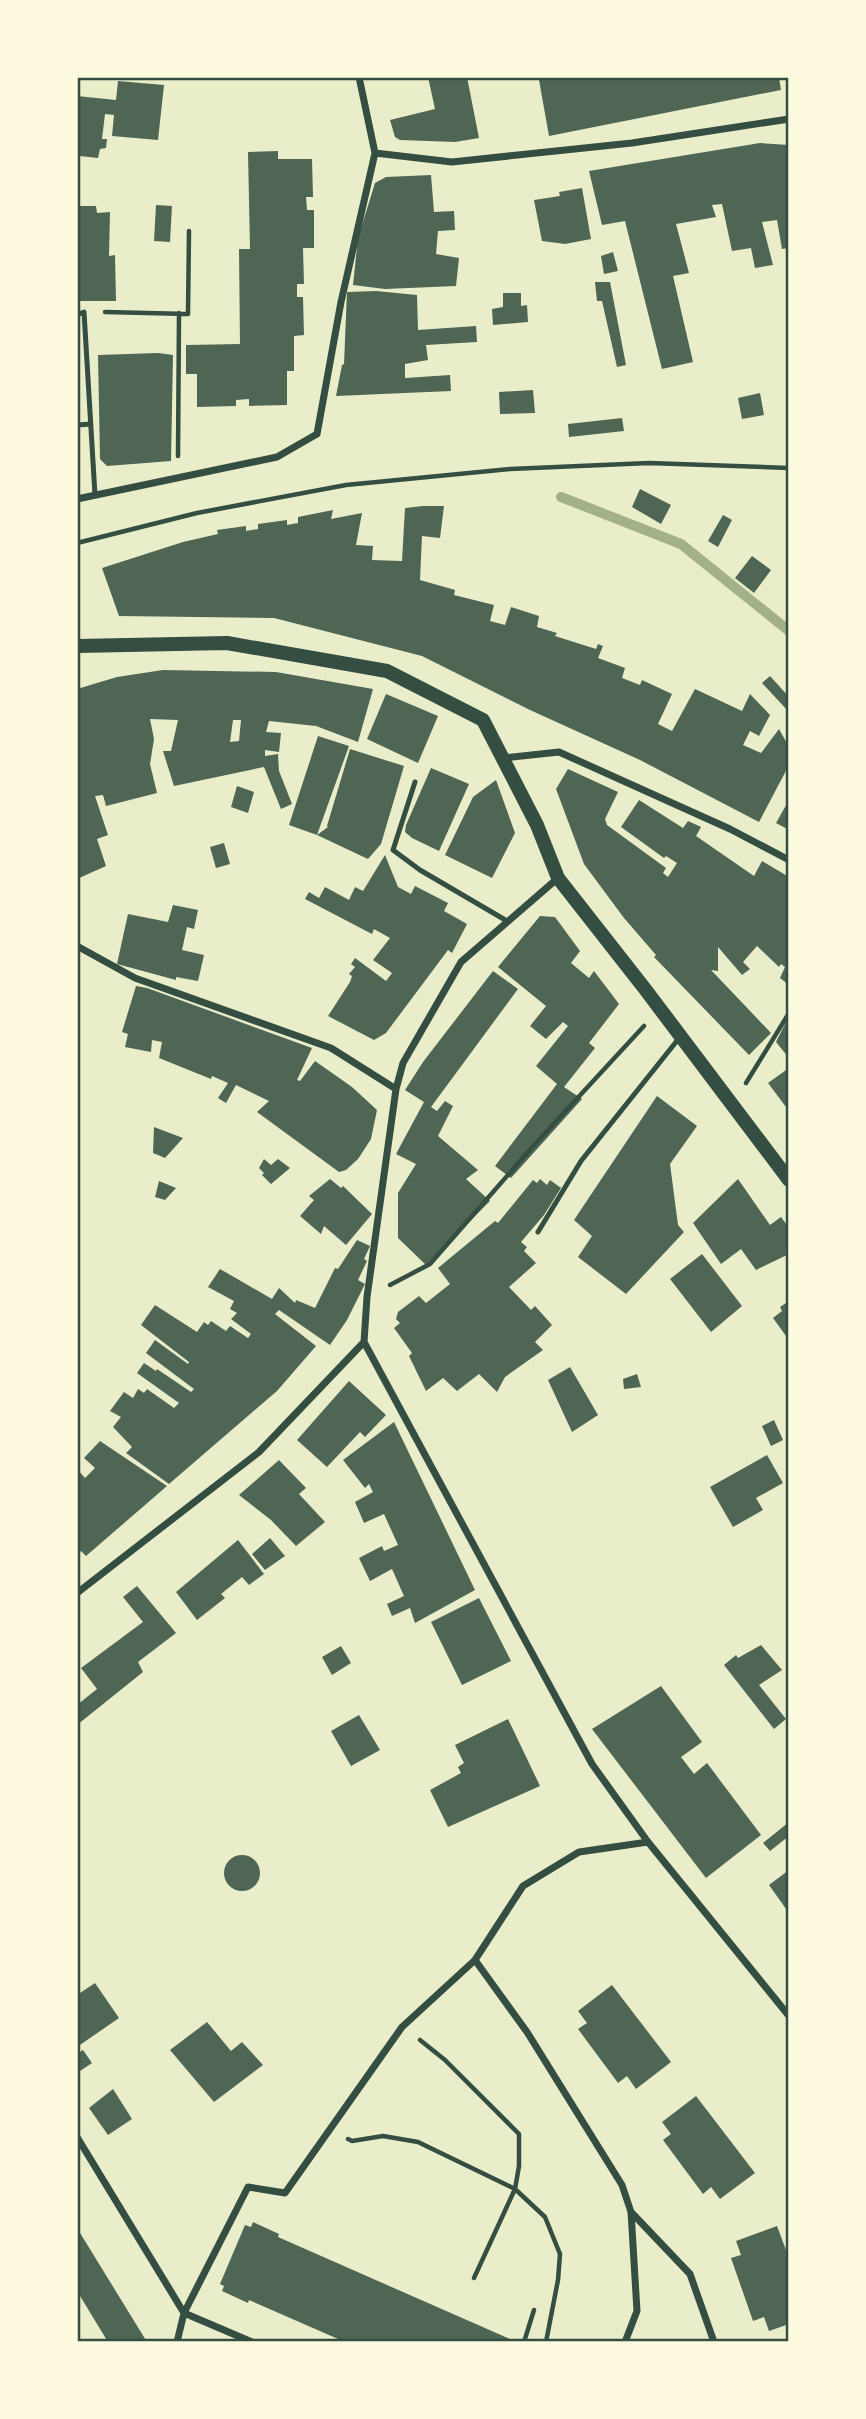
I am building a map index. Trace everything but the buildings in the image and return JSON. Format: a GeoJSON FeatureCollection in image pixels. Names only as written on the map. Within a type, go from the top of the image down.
{"type":"FeatureCollection","features":[{"type":"Feature","properties":{"kind":"main road"},"geometry":{"type":"LineString","coordinates":[[77,646],[227,643],[387,671],[483,720],[537,825],[558,878],[789,1180]]}},
{"type":"Feature","properties":{"kind":"street"},"geometry":{"type":"LineString","coordinates":[[77,499],[277,457],[317,434],[341,302],[376,153],[359,77]]}},
{"type":"Feature","properties":{"kind":"street"},"geometry":{"type":"LineString","coordinates":[[376,153],[452,162],[632,143],[789,119]]}},
{"type":"Feature","properties":{"kind":"street"},"geometry":{"type":"LineString","coordinates":[[503,758],[559,752],[730,829],[789,860]]}},
{"type":"Feature","properties":{"kind":"street"},"geometry":{"type":"LineString","coordinates":[[558,878],[461,962],[403,1063],[396,1088],[367,1297],[364,1342],[592,1763],[648,1842],[789,2016]]}},
{"type":"Feature","properties":{"kind":"street"},"geometry":{"type":"LineString","coordinates":[[77,946],[135,978],[331,1048],[396,1088]]}},
{"type":"Feature","properties":{"kind":"street"},"geometry":{"type":"LineString","coordinates":[[77,1593],[260,1452],[364,1342]]}},
{"type":"Feature","properties":{"kind":"street"},"geometry":{"type":"LineString","coordinates":[[177,2342],[184,2313],[248,2187],[285,2193],[402,2027],[475,1960],[523,1886],[579,1852],[648,1842]]}},
{"type":"Feature","properties":{"kind":"street"},"geometry":{"type":"LineString","coordinates":[[475,1960],[550,2067],[622,2185],[631,2212],[637,2311],[625,2342]]}},
{"type":"Feature","properties":{"kind":"street"},"geometry":{"type":"LineString","coordinates":[[77,2137],[184,2313],[252,2342]]}},
{"type":"Feature","properties":{"kind":"street"},"geometry":{"type":"LineString","coordinates":[[631,2212],[690,2274],[714,2342]]}},
{"type":"Feature","properties":{"kind":"lane"},"geometry":{"type":"LineString","coordinates":[[77,316],[85,312],[95,495]]}},
{"type":"Feature","properties":{"kind":"lane"},"geometry":{"type":"LineString","coordinates":[[77,425],[91,424]]}},
{"type":"Feature","properties":{"kind":"lane"},"geometry":{"type":"LineString","coordinates":[[415,782],[393,850],[420,870],[508,921]]}},
{"type":"Feature","properties":{"kind":"lane"},"geometry":{"type":"LineString","coordinates":[[538,1233],[581,1161],[681,1036]]}},
{"type":"Feature","properties":{"kind":"path"},"geometry":{"type":"LineString","coordinates":[[85,312],[188,314],[189,230]]}},
{"type":"Feature","properties":{"kind":"path"},"geometry":{"type":"LineString","coordinates":[[177,478],[179,313]]}},
{"type":"Feature","properties":{"kind":"path"},"geometry":{"type":"LineString","coordinates":[[77,543],[197,513],[346,485],[510,469],[621,464],[789,468]]}},
{"type":"Feature","properties":{"kind":"path"},"geometry":{"type":"LineString","coordinates":[[367,1297],[430,1264],[660,1009]]}},
{"type":"Feature","properties":{"kind":"path"},"geometry":{"type":"LineString","coordinates":[[732,1105],[789,1013]]}},
{"type":"Feature","properties":{"kind":"path"},"geometry":{"type":"LineString","coordinates":[[402,2027],[445,2060],[519,2134],[519,2166],[515,2189],[474,2278]]}},
{"type":"Feature","properties":{"kind":"path"},"geometry":{"type":"LineString","coordinates":[[331,2130],[352,2141],[383,2136],[418,2142],[515,2189],[545,2217],[560,2254],[547,2342]]}},
{"type":"Feature","properties":{"kind":"path"},"geometry":{"type":"LineString","coordinates":[[524,2342],[534,2310]]}},
{"type":"Feature","properties":{"kind":"waterway"},"geometry":{"type":"LineString","coordinates":[[561,497],[681,544],[789,631]]}}]}
